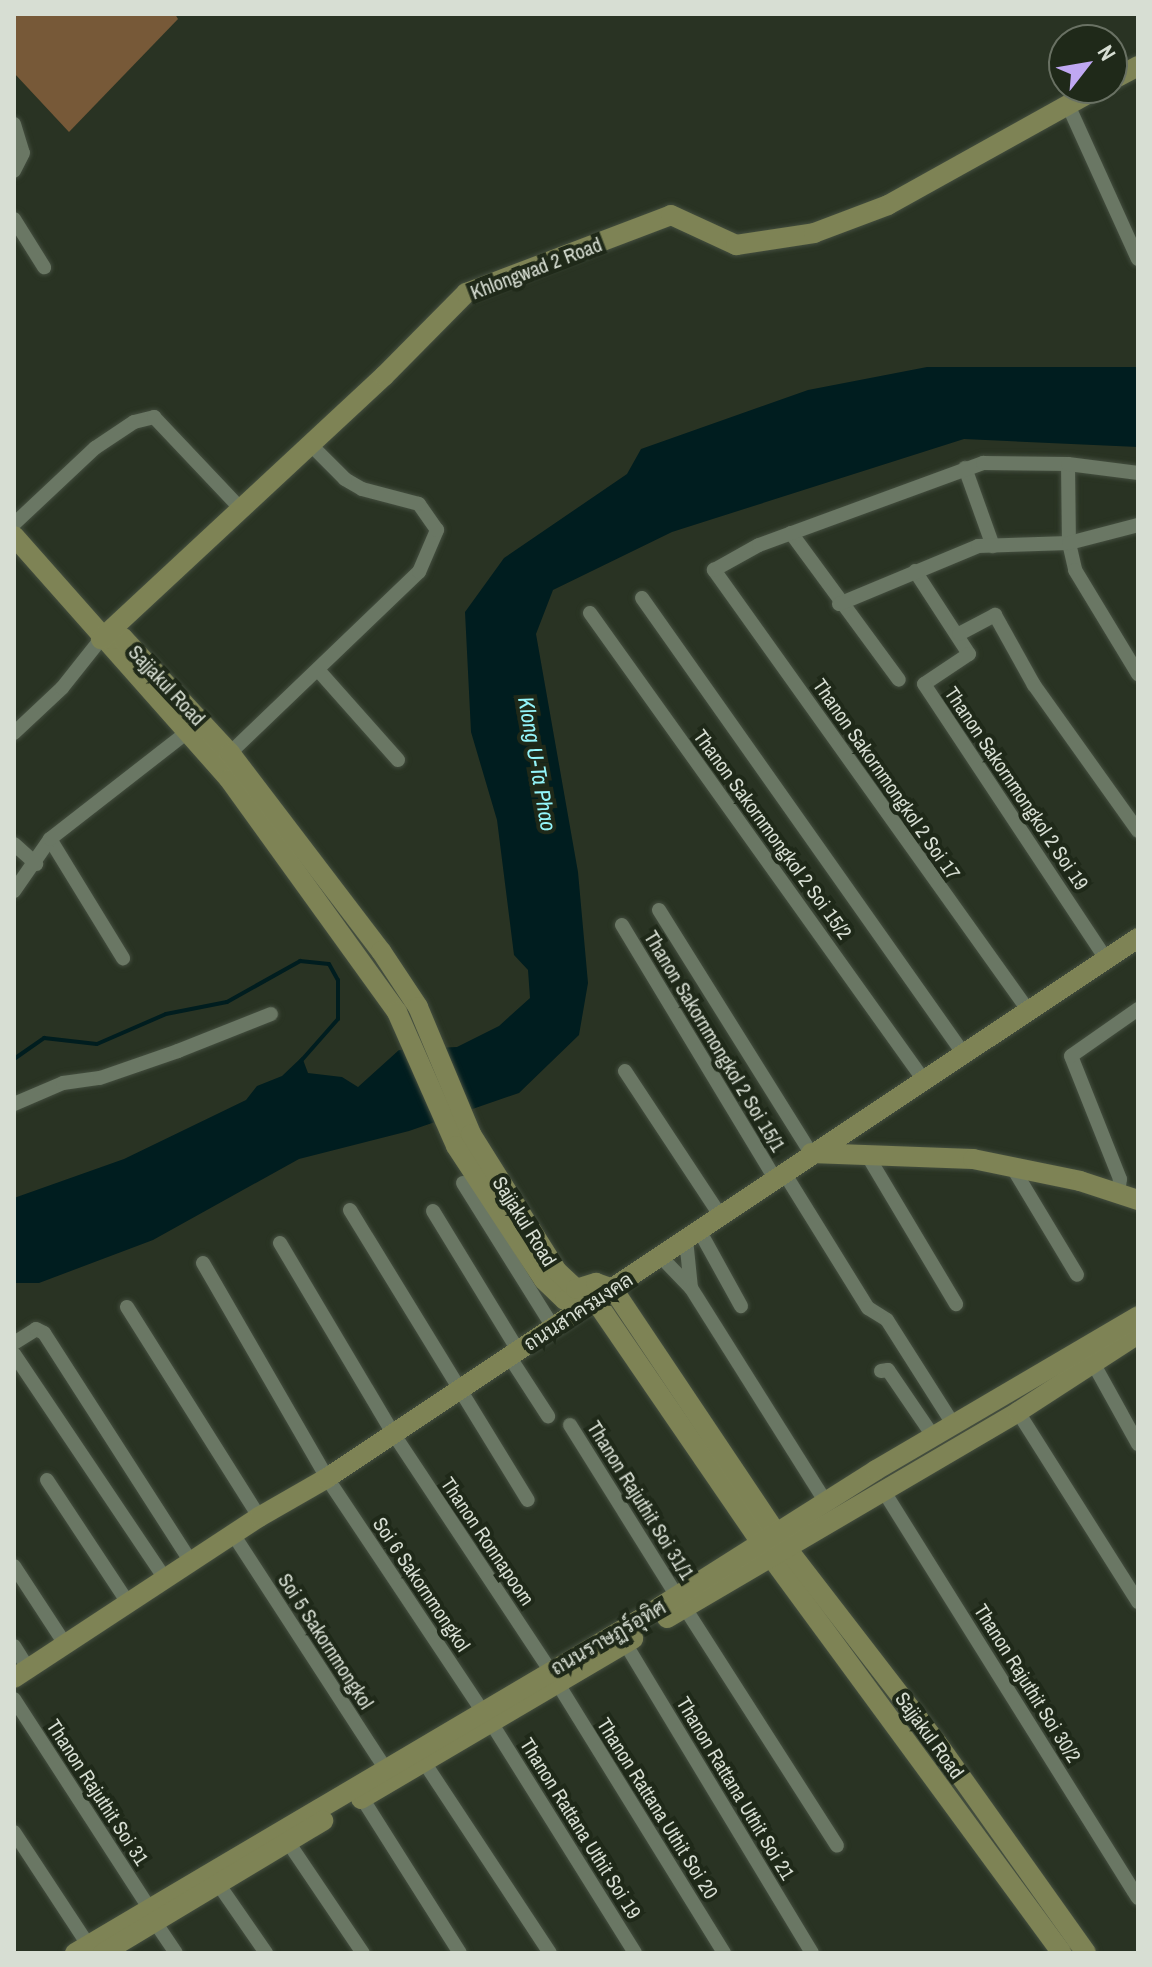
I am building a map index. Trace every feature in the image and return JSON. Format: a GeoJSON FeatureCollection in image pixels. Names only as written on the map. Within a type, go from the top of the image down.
{"type":"FeatureCollection","features":[{"type":"Feature","properties":{"kind":"street"},"geometry":{"type":"LineString","coordinates":[[1068,105],[1138,259]]}},
{"type":"Feature","properties":{"kind":"street","name":"Khlongwad 2 Road"},"geometry":{"type":"LineString","coordinates":[[101,639],[466,293],[671,215],[736,245],[814,233],[888,205],[1068,105]]}},
{"type":"Feature","properties":{"kind":"street"},"geometry":{"type":"LineString","coordinates":[[14,124],[23,153],[14,171]]}},
{"type":"Feature","properties":{"kind":"street"},"geometry":{"type":"LineString","coordinates":[[14,219],[44,267]]}},
{"type":"Feature","properties":{"kind":"street"},"geometry":{"type":"LineString","coordinates":[[14,524],[95,448],[134,422],[154,417],[241,509]]}},
{"type":"Feature","properties":{"kind":"street"},"geometry":{"type":"LineString","coordinates":[[230,753],[419,572],[437,530],[419,504],[362,489],[345,479],[310,444]]}},
{"type":"Feature","properties":{"kind":"street"},"geometry":{"type":"LineString","coordinates":[[899,680],[839,604],[791,533],[983,463],[1068,464],[1138,473]]}},
{"type":"Feature","properties":{"kind":"street"},"geometry":{"type":"LineString","coordinates":[[1068,464],[1069,543],[1075,570],[1138,674]]}},
{"type":"Feature","properties":{"kind":"street"},"geometry":{"type":"LineString","coordinates":[[965,468],[993,546]]}},
{"type":"Feature","properties":{"kind":"street"},"geometry":{"type":"LineString","coordinates":[[839,604],[978,546],[1069,543],[1138,525]]}},
{"type":"Feature","properties":{"kind":"street","name":"Thanon Sakornmongkol 2 Soi 17"},"geometry":{"type":"LineString","coordinates":[[791,533],[714,570],[1028,1010]]}},
{"type":"Feature","properties":{"kind":"street"},"geometry":{"type":"LineString","coordinates":[[14,536],[101,639],[62,688],[14,733]]}},
{"type":"Feature","properties":{"kind":"street"},"geometry":{"type":"LineString","coordinates":[[915,571],[959,634],[995,615],[1034,685],[1138,831]]}},
{"type":"Feature","properties":{"kind":"street"},"geometry":{"type":"LineString","coordinates":[[642,598],[963,1053]]}},
{"type":"Feature","properties":{"kind":"street","name":"Thanon Sakornmongkol 2 Soi 15/2"},"geometry":{"type":"LineString","coordinates":[[590,613],[923,1079]]}},
{"type":"Feature","properties":{"kind":"street","name":"Thanon Sakornmongkol 2 Soi 19"},"geometry":{"type":"LineString","coordinates":[[959,634],[969,654],[924,684],[1106,959]]}},
{"type":"Feature","properties":{"kind":"street","name":"Sajjakul Road"},"geometry":{"type":"LineString","coordinates":[[101,639],[123,638],[230,753],[418,1007],[464,1140],[565,1282],[576,1289],[596,1283],[613,1289],[774,1544],[937,1743],[1086,1953]]}},
{"type":"Feature","properties":{"kind":"street","name":"Sajjakul Road"},"geometry":{"type":"LineString","coordinates":[[101,639],[229,779],[397,1012],[464,1140],[555,1295],[599,1306],[774,1544],[1062,1953]]}},
{"type":"Feature","properties":{"kind":"street"},"geometry":{"type":"LineString","coordinates":[[319,671],[398,760]]}},
{"type":"Feature","properties":{"kind":"street"},"geometry":{"type":"LineString","coordinates":[[14,891],[36,864],[50,839],[186,733]]}},
{"type":"Feature","properties":{"kind":"street"},"geometry":{"type":"LineString","coordinates":[[50,839],[123,958]]}},
{"type":"Feature","properties":{"kind":"street"},"geometry":{"type":"LineString","coordinates":[[14,844],[36,864]]}},
{"type":"Feature","properties":{"kind":"street"},"geometry":{"type":"LineString","coordinates":[[659,910],[811,1153],[866,1153],[1011,1165],[1128,1196]]}},
{"type":"Feature","properties":{"kind":"street","name":"Thanon Sakornmongkol 2 Soi 15/1"},"geometry":{"type":"LineString","coordinates":[[622,925],[779,1174],[864,1302],[887,1320],[953,1424]]}},
{"type":"Feature","properties":{"kind":"street","name":"ถนนสาครมงคล"},"geometry":{"type":"LineString","coordinates":[[21,1673],[259,1517],[327,1478],[457,1389],[613,1289],[779,1174],[1138,938]]}},
{"type":"Feature","properties":{"kind":"street"},"geometry":{"type":"LineString","coordinates":[[1128,1196],[1071,1056],[1138,1009]]}},
{"type":"Feature","properties":{"kind":"street"},"geometry":{"type":"LineString","coordinates":[[14,1104],[63,1083],[100,1078],[178,1051],[271,1014]]}},
{"type":"Feature","properties":{"kind":"street"},"geometry":{"type":"LineString","coordinates":[[625,1071],[720,1215]]}},
{"type":"Feature","properties":{"kind":"street"},"geometry":{"type":"LineString","coordinates":[[866,1153],[956,1304]]}},
{"type":"Feature","properties":{"kind":"street"},"geometry":{"type":"LineString","coordinates":[[1011,1165],[1077,1275]]}},
{"type":"Feature","properties":{"kind":"street"},"geometry":{"type":"LineString","coordinates":[[463,1183],[553,1327]]}},
{"type":"Feature","properties":{"kind":"street"},"geometry":{"type":"LineString","coordinates":[[350,1210],[457,1389],[528,1500]]}},
{"type":"Feature","properties":{"kind":"street"},"geometry":{"type":"LineString","coordinates":[[433,1211],[548,1416]]}},
{"type":"Feature","properties":{"kind":"street"},"geometry":{"type":"LineString","coordinates":[[692,1234],[741,1306]]}},
{"type":"Feature","properties":{"kind":"street"},"geometry":{"type":"LineString","coordinates":[[691,1288],[692,1234]]}},
{"type":"Feature","properties":{"kind":"street","name":"Thanon Ronnapoom"},"geometry":{"type":"LineString","coordinates":[[280,1243],[393,1433],[554,1677]]}},
{"type":"Feature","properties":{"kind":"street"},"geometry":{"type":"LineString","coordinates":[[660,1256],[691,1288],[825,1501]]}},
{"type":"Feature","properties":{"kind":"street","name":"Soi 6 Sakornmongkol"},"geometry":{"type":"LineString","coordinates":[[203,1263],[327,1478],[487,1718]]}},
{"type":"Feature","properties":{"kind":"street"},"geometry":{"type":"LineString","coordinates":[[127,1307],[259,1517]]}},
{"type":"Feature","properties":{"kind":"street","name":"ถนนราษฏร์อุทิศ"},"geometry":{"type":"LineString","coordinates":[[774,1544],[825,1501],[1138,1316]]}},
{"type":"Feature","properties":{"kind":"street"},"geometry":{"type":"LineString","coordinates":[[14,1343],[36,1329],[44,1333],[191,1562]]}},
{"type":"Feature","properties":{"kind":"street","name":"ถนนราษฏร์อุทิศ"},"geometry":{"type":"LineString","coordinates":[[88,1950],[314,1819],[386,1770],[487,1718],[774,1544],[883,1490],[1018,1412],[1092,1361],[1138,1334]]}},
{"type":"Feature","properties":{"kind":"street"},"geometry":{"type":"LineString","coordinates":[[14,1354],[165,1579]]}},
{"type":"Feature","properties":{"kind":"street"},"geometry":{"type":"LineString","coordinates":[[1092,1361],[1138,1444]]}},
{"type":"Feature","properties":{"kind":"street"},"geometry":{"type":"LineString","coordinates":[[881,1371],[888,1370],[933,1436]]}},
{"type":"Feature","properties":{"kind":"street"},"geometry":{"type":"LineString","coordinates":[[1018,1412],[1138,1602]]}},
{"type":"Feature","properties":{"kind":"street","name":"Thanon Rajuthit Soi 31/1"},"geometry":{"type":"LineString","coordinates":[[570,1425],[837,1846]]}},
{"type":"Feature","properties":{"kind":"street"},"geometry":{"type":"LineString","coordinates":[[47,1480],[128,1603]]}},
{"type":"Feature","properties":{"kind":"street","name":"Thanon Rajuthit Soi 30/2"},"geometry":{"type":"LineString","coordinates":[[883,1490],[1138,1898]]}},
{"type":"Feature","properties":{"kind":"street","name":"Soi 5 Sakornmongkol"},"geometry":{"type":"LineString","coordinates":[[233,1534],[386,1770]]}},
{"type":"Feature","properties":{"kind":"street"},"geometry":{"type":"LineString","coordinates":[[15,1569],[65,1644]]}},
{"type":"Feature","properties":{"kind":"street","name":"ถนนราษฏร์อุทิศ"},"geometry":{"type":"LineString","coordinates":[[554,1677],[625,1643],[681,1602]]}},
{"type":"Feature","properties":{"kind":"street","name":"Thanon Rattana Uthit Soi 21"},"geometry":{"type":"LineString","coordinates":[[625,1643],[812,1953]]}},
{"type":"Feature","properties":{"kind":"street"},"geometry":{"type":"LineString","coordinates":[[14,1646],[21,1673]]}},
{"type":"Feature","properties":{"kind":"street","name":"Thanon Rattana Uthit Soi 20"},"geometry":{"type":"LineString","coordinates":[[554,1677],[724,1953]]}},
{"type":"Feature","properties":{"kind":"street","name":"Thanon Rajuthit Soi 31"},"geometry":{"type":"LineString","coordinates":[[14,1699],[176,1953]]}},
{"type":"Feature","properties":{"kind":"street","name":"ถนนราษฏร์อุทิศ"},"geometry":{"type":"LineString","coordinates":[[152,1914],[219,1885],[288,1842],[314,1819],[426,1765],[487,1718]]}},
{"type":"Feature","properties":{"kind":"street","name":"Thanon Rattana Uthit Soi 19"},"geometry":{"type":"LineString","coordinates":[[487,1718],[635,1953]]}},
{"type":"Feature","properties":{"kind":"street"},"geometry":{"type":"LineString","coordinates":[[426,1765],[550,1953]]}},
{"type":"Feature","properties":{"kind":"street"},"geometry":{"type":"LineString","coordinates":[[362,1798],[460,1953]]}},
{"type":"Feature","properties":{"kind":"street"},"geometry":{"type":"LineString","coordinates":[[14,1832],[88,1950]]}},
{"type":"Feature","properties":{"kind":"street"},"geometry":{"type":"LineString","coordinates":[[288,1842],[363,1953]]}},
{"type":"Feature","properties":{"kind":"street"},"geometry":{"type":"LineString","coordinates":[[219,1885],[266,1953]]}},
{"type":"Feature","properties":{"kind":"shaded area"},"geometry":{"type":"Polygon","coordinates":[[[14,14],[175,14],[178,19],[69,132],[14,73],[14,14]]]}},
{"type":"Feature","properties":{"kind":"water","name":"Klong U-Ta Phao"},"geometry":{"type":"Polygon","coordinates":[[[927,367],[1138,367],[1138,447],[964,439],[672,532],[553,590],[536,634],[578,872],[588,983],[579,1035],[519,1093],[409,1131],[299,1159],[153,1240],[39,1283],[14,1283],[14,1198],[124,1159],[246,1100],[257,1086],[282,1076],[302,1057],[308,1073],[342,1077],[358,1087],[399,1050],[457,1047],[499,1026],[530,998],[528,970],[514,955],[497,820],[471,732],[465,612],[504,558],[627,474],[641,449],[808,390],[927,367]]]}},
{"type":"Feature","properties":{"kind":"waterway"},"geometry":{"type":"LineString","coordinates":[[14,1059],[44,1038],[97,1044],[166,1014],[227,1002],[300,961],[329,964],[338,980],[338,1019],[301,1061]]}}]}
